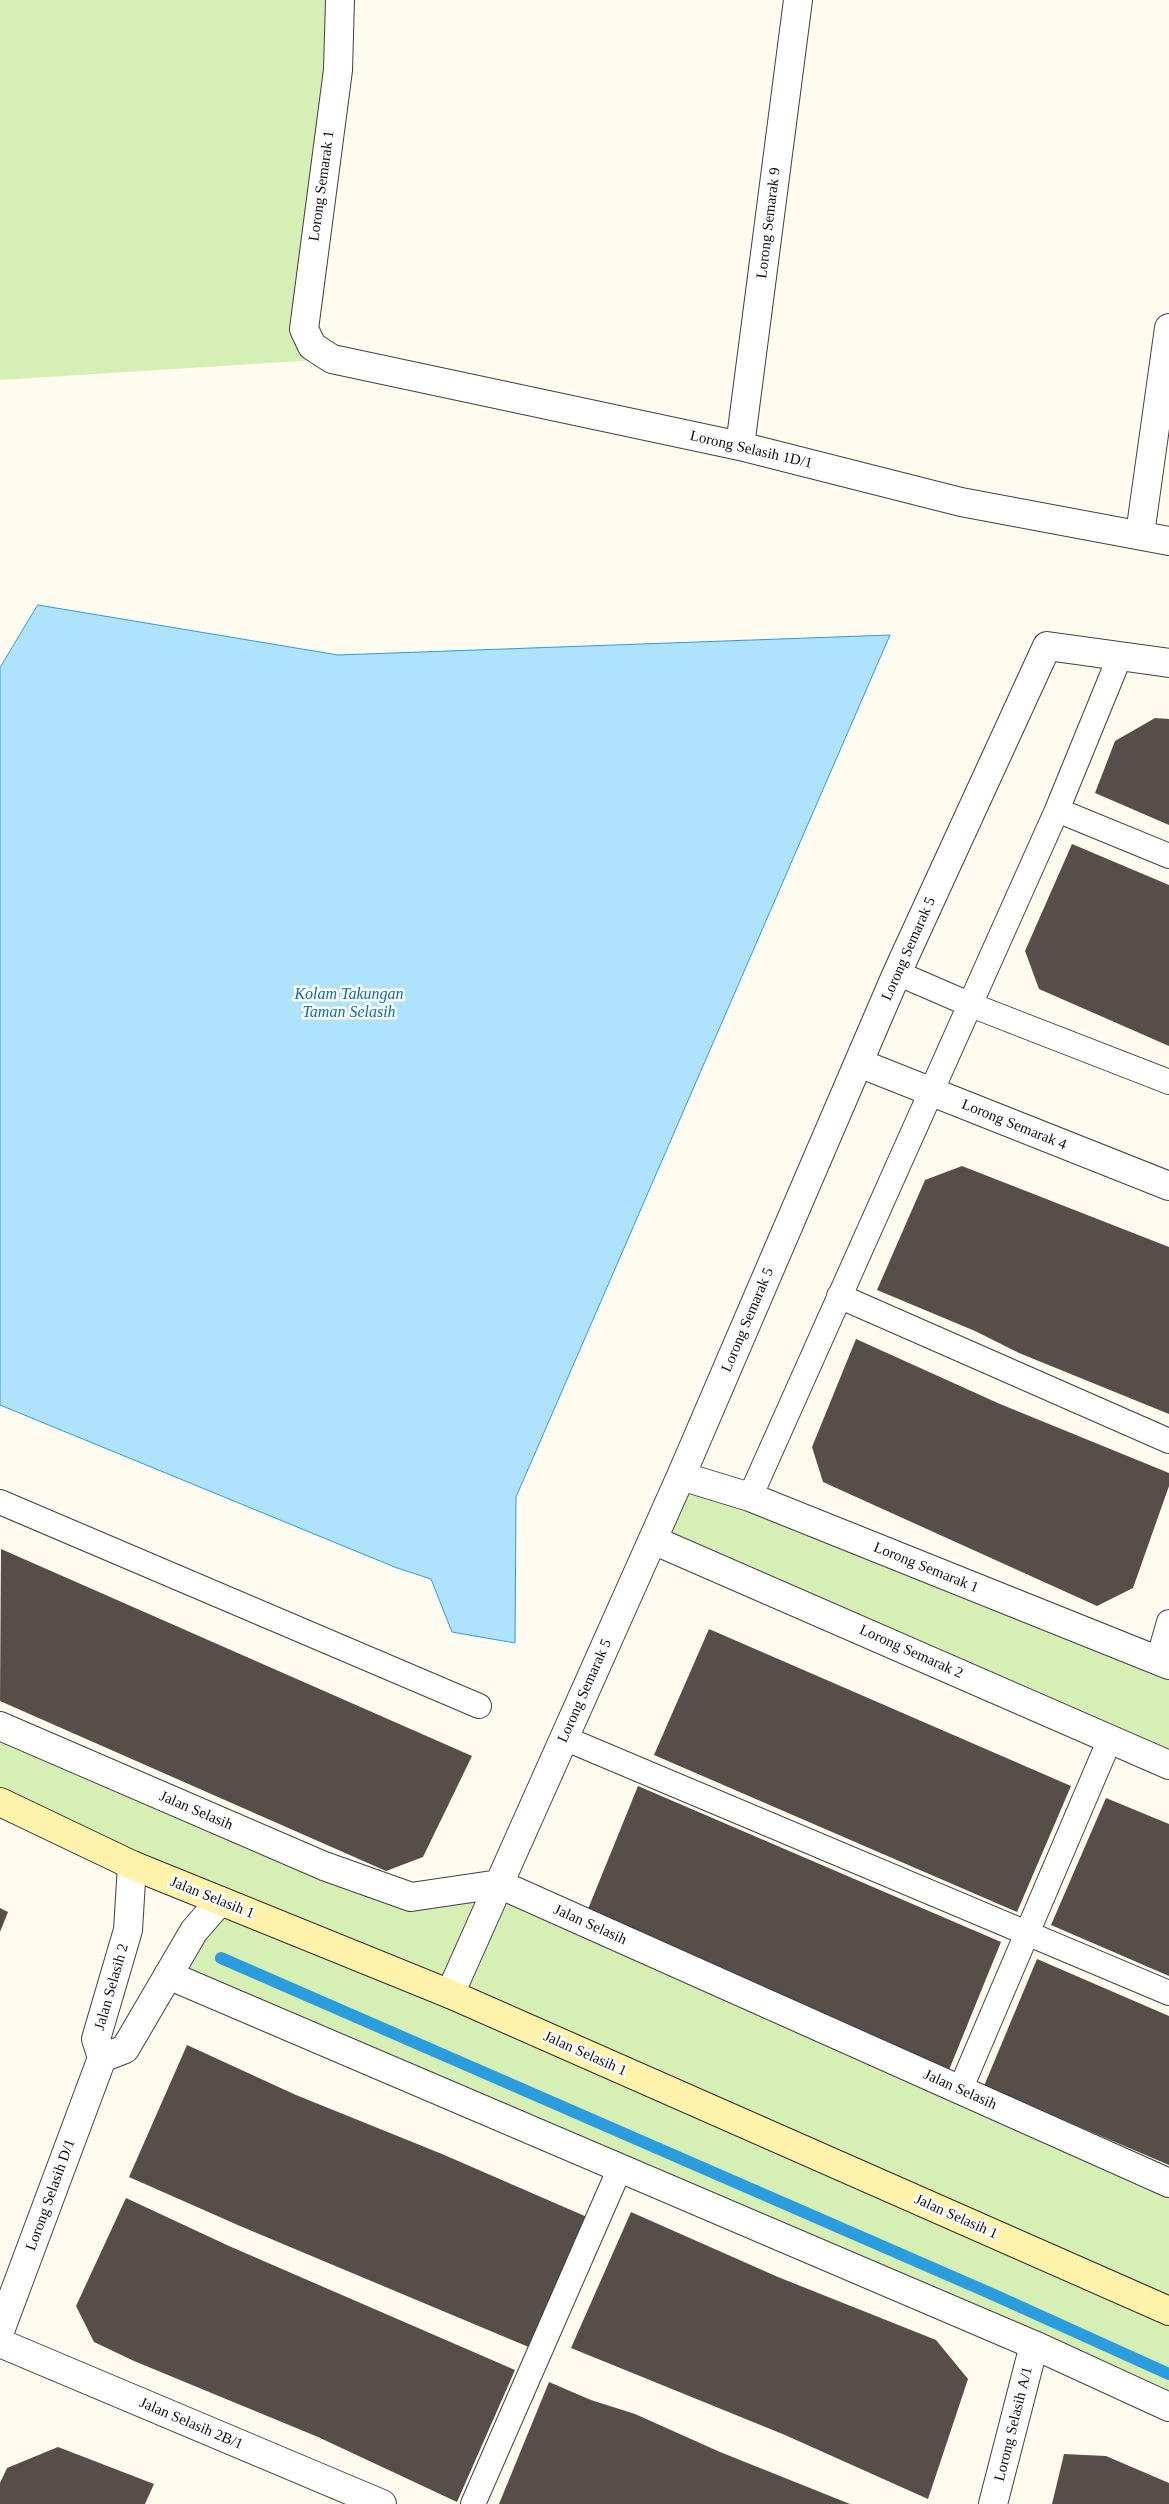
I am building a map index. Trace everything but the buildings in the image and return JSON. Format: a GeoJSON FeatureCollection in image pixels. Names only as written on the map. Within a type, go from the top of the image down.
{"type":"FeatureCollection","features":[{"type":"Feature","properties":{"kind":"street","name":"Lorong Semarak 1"},"geometry":{"type":"LineString","coordinates":[[332,359],[312,346],[304,329],[338,70],[340,0]]}},
{"type":"Feature","properties":{"kind":"street","name":"Lorong Semarak 9"},"geometry":{"type":"LineString","coordinates":[[740,446],[798,0]]}},
{"type":"Feature","properties":{"kind":"street"},"geometry":{"type":"LineString","coordinates":[[1140,534],[1169,328]]}},
{"type":"Feature","properties":{"kind":"street","name":"Lorong Selasih 1D/1"},"geometry":{"type":"LineString","coordinates":[[332,359],[740,446],[961,502],[1140,534],[1169,541]]}},
{"type":"Feature","properties":{"kind":"street","name":"Lorong Semarak 5"},"geometry":{"type":"LineString","coordinates":[[450,1994],[653,1540],[897,974],[1047,646],[1120,656]]}},
{"type":"Feature","properties":{"kind":"street"},"geometry":{"type":"LineString","coordinates":[[1120,656],[1169,663]]}},
{"type":"Feature","properties":{"kind":"street","name":"Lorong Semarak 4"},"geometry":{"type":"LineString","coordinates":[[859,1063],[1169,1186]]}},
{"type":"Feature","properties":{"kind":"street","name":"Lorong Semarak 1"},"geometry":{"type":"LineString","coordinates":[[681,1476],[750,1498],[1163,1663]]}},
{"type":"Feature","properties":{"kind":"street","name":"Lorong Semarak 2"},"geometry":{"type":"LineString","coordinates":[[653,1540],[1169,1764]]}},
{"type":"Feature","properties":{"kind":"street","name":"Jalan Selasih"},"geometry":{"type":"LineString","coordinates":[[0,1726],[324,1866],[411,1897],[499,1884],[1169,2183]]}},
{"type":"Feature","properties":{"kind":"street","name":"Jalan Selasih 1"},"geometry":{"type":"LineString","coordinates":[[0,1802],[132,1865],[450,1994],[1169,2310]]}},
{"type":"Feature","properties":{"kind":"street","name":"Jalan Selasih 2"},"geometry":{"type":"LineString","coordinates":[[132,1865],[128,1930],[96,2039],[102,2058],[124,2049],[194,1932],[220,1902]]}},
{"type":"Feature","properties":{"kind":"street"},"geometry":{"type":"LineString","coordinates":[[168,1975],[1034,2345],[1169,2407]]}},
{"type":"Feature","properties":{"kind":"street","name":"Lorong Selasih D/1"},"geometry":{"type":"LineString","coordinates":[[0,2331],[102,2058]]}},
{"type":"Feature","properties":{"kind":"street","name":"Jalan Selasih 2B/1"},"geometry":{"type":"LineString","coordinates":[[0,2343],[377,2503]]}},
{"type":"Feature","properties":{"kind":"street","name":"Lorong Selasih A/1"},"geometry":{"type":"LineString","coordinates":[[993,2504],[1034,2345]]}},
{"type":"Feature","properties":{"kind":"lane"},"geometry":{"type":"LineString","coordinates":[[750,1498],[1057,810],[1120,656]]}},
{"type":"Feature","properties":{"kind":"lane"},"geometry":{"type":"LineString","coordinates":[[1057,810],[1169,856]]}},
{"type":"Feature","properties":{"kind":"lane"},"geometry":{"type":"LineString","coordinates":[[897,974],[971,1005],[1169,1082]]}},
{"type":"Feature","properties":{"kind":"lane"},"geometry":{"type":"LineString","coordinates":[[839,1296],[1169,1441]]}},
{"type":"Feature","properties":{"kind":"lane"},"geometry":{"type":"LineString","coordinates":[[0,1502],[479,1706]]}},
{"type":"Feature","properties":{"kind":"lane"},"geometry":{"type":"LineString","coordinates":[[1163,1663],[1169,1622]]}},
{"type":"Feature","properties":{"kind":"lane"},"geometry":{"type":"LineString","coordinates":[[564,1738],[1169,1993]]}},
{"type":"Feature","properties":{"kind":"lane"},"geometry":{"type":"LineString","coordinates":[[960,2090],[1110,1739]]}},
{"type":"Feature","properties":{"kind":"lane"},"geometry":{"type":"LineString","coordinates":[[473,2504],[620,2168]]}},
{"type":"Feature","properties":{"kind":"green space"},"geometry":{"type":"Polygon","coordinates":[[[0,0],[340,0],[304,329],[332,359],[0,380],[0,0]]]}},
{"type":"Feature","properties":{"kind":"green space"},"geometry":{"type":"Polygon","coordinates":[[[681,1476],[1169,1665],[1169,1765],[653,1540],[681,1476]]]}},
{"type":"Feature","properties":{"kind":"green space"},"geometry":{"type":"Polygon","coordinates":[[[0,1726],[411,1897],[499,1884],[1169,2183],[1169,2407],[168,1975],[220,1902],[0,1802],[0,1726]]]}},
{"type":"Feature","properties":{"kind":"water","name":"Kolam Takungan Taman Selasih"},"geometry":{"type":"Polygon","coordinates":[[[38,605],[338,655],[890,635],[516,1497],[515,1643],[452,1632],[431,1579],[397,1568],[0,1405],[0,668],[38,605]]]}},
{"type":"Feature","properties":{"kind":"waterway"},"geometry":{"type":"LineString","coordinates":[[221,1958],[992,2294],[1169,2374]]}}]}
